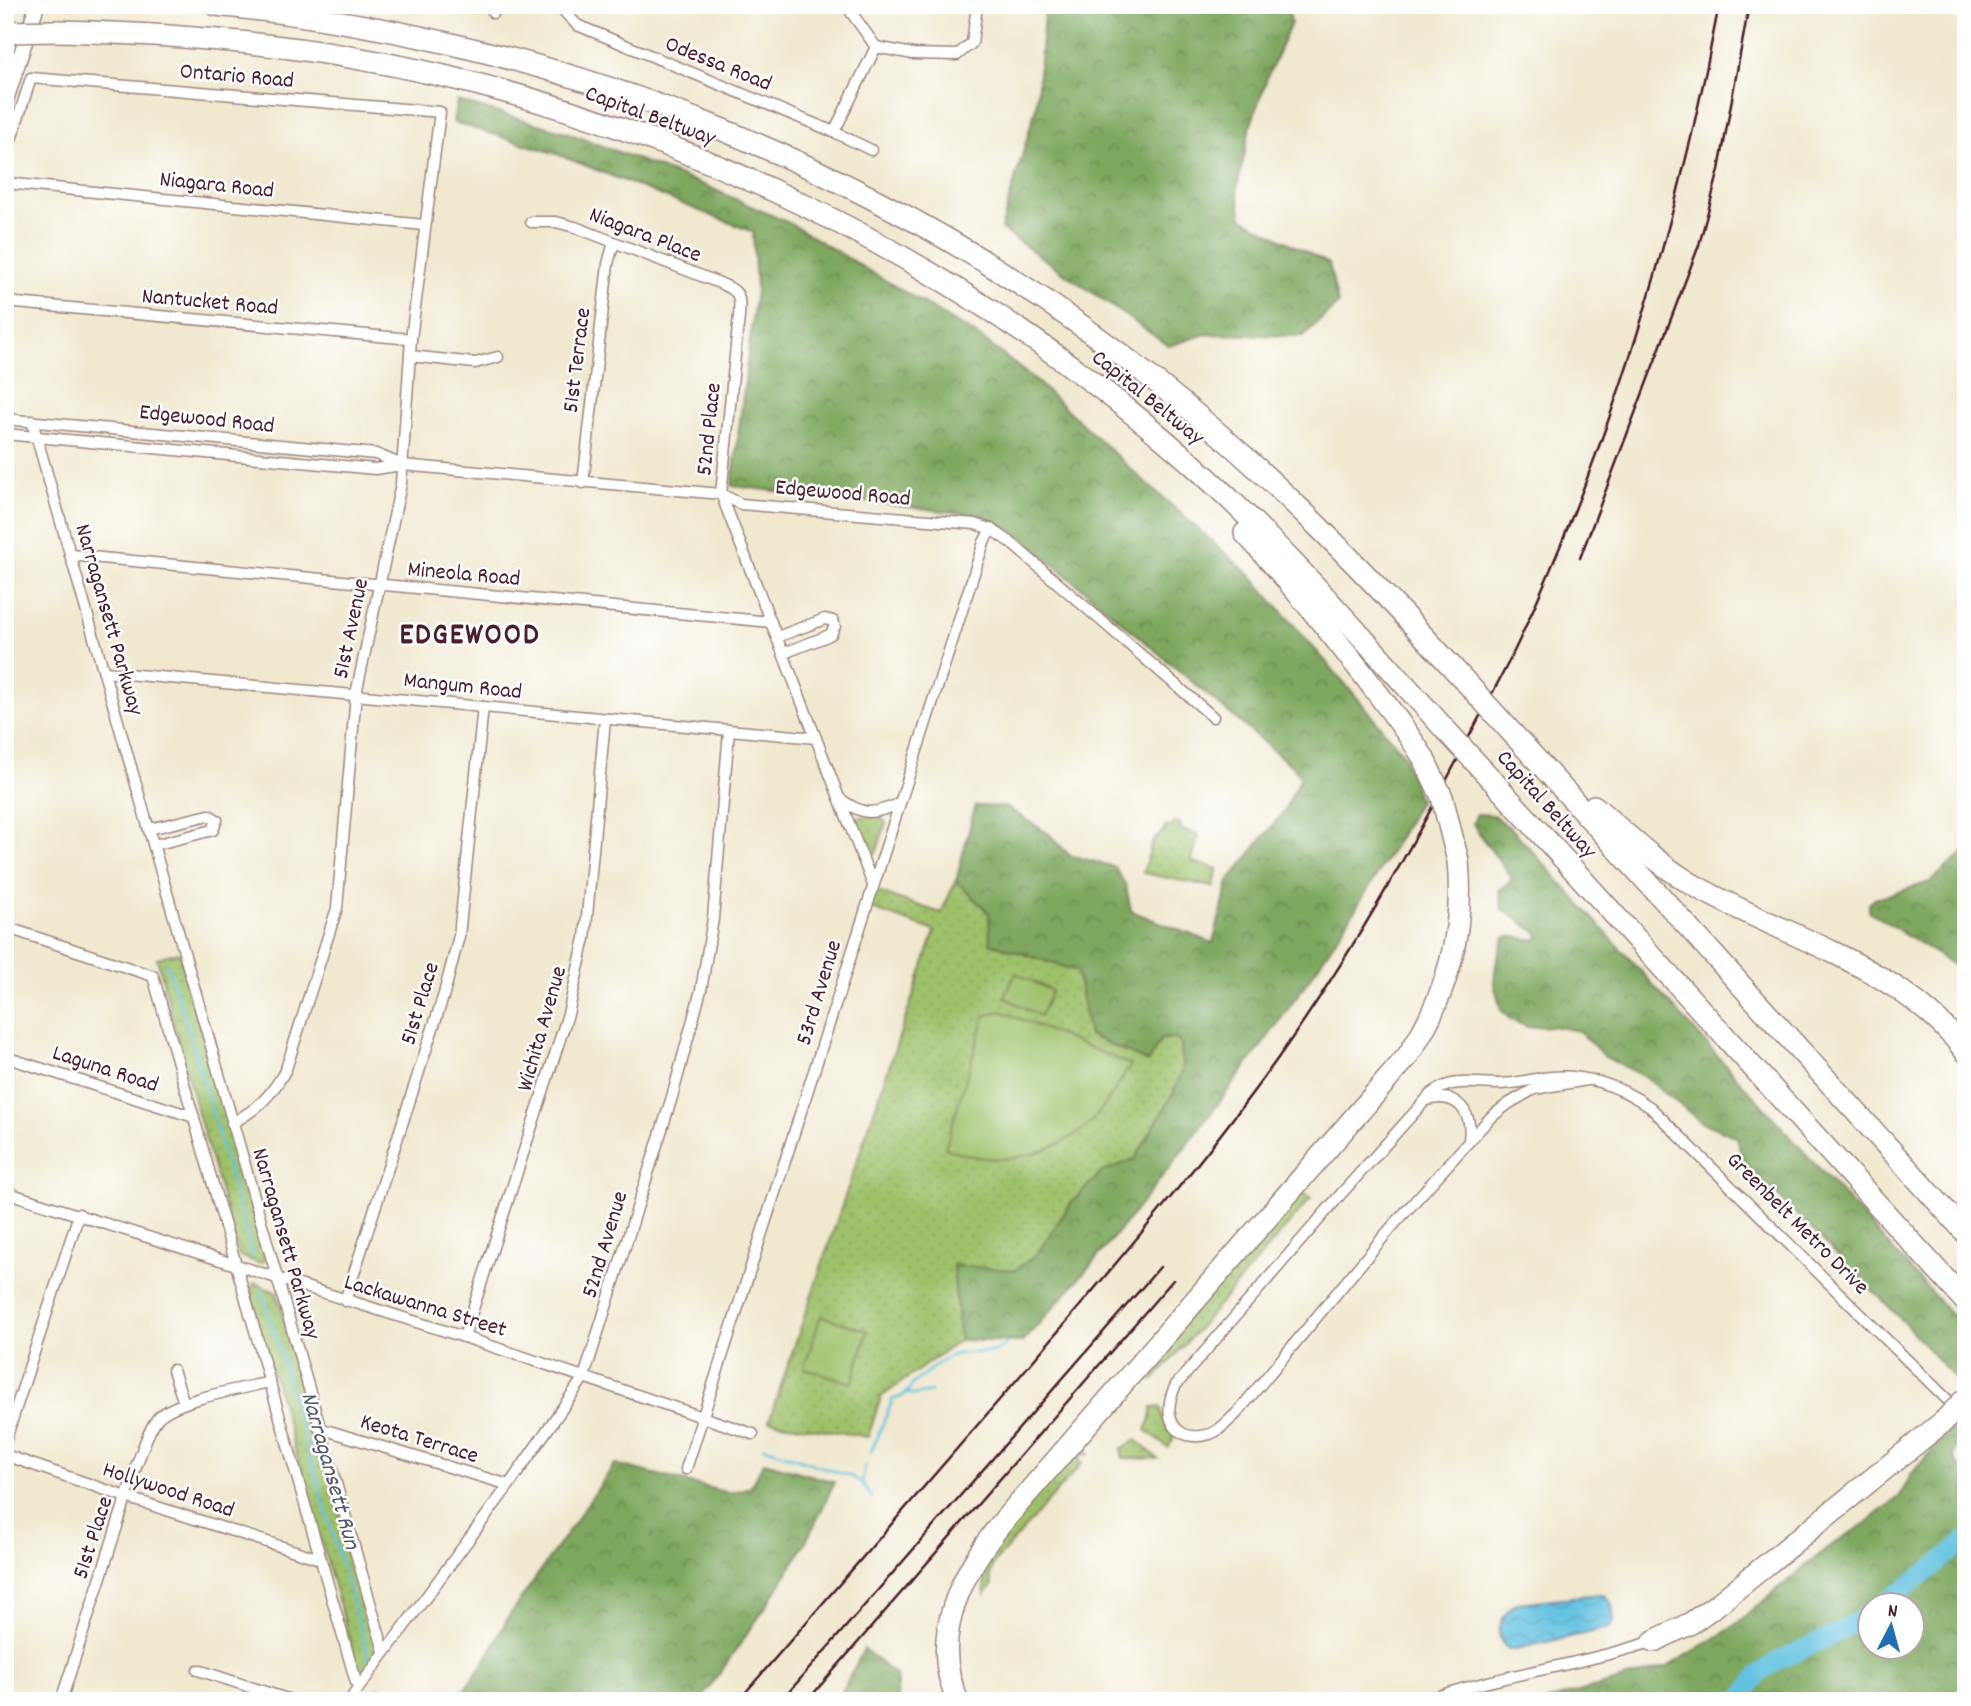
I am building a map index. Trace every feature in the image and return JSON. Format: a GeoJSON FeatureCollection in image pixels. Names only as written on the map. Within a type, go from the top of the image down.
{"type":"FeatureCollection","features":[{"type":"Feature","properties":{"kind":"highway","name":"Capital Beltway"},"geometry":{"type":"LineString","coordinates":[[216,5],[378,28],[537,66],[701,121],[788,158],[873,199],[1008,277],[1092,333],[1167,390],[1272,480],[1322,529],[1464,680],[1966,1233]]}},
{"type":"Feature","properties":{"kind":"highway","name":"Capital Beltway"},"geometry":{"type":"LineString","coordinates":[[5,32],[57,31],[167,36],[313,51],[441,77],[526,99],[687,153],[774,191],[858,233],[989,309],[1073,368],[1188,461],[1243,511],[1292,561],[1966,1302]]}},
{"type":"Feature","properties":{"kind":"highway"},"geometry":{"type":"LineString","coordinates":[[958,1701],[950,1681],[948,1636],[960,1587],[986,1542],[1407,1057],[1421,1035],[1445,985],[1459,918],[1458,861],[1442,797],[1410,736],[1281,571],[1113,400]]}},
{"type":"Feature","properties":{"kind":"highway"},"geometry":{"type":"LineString","coordinates":[[1514,735],[1661,863],[1690,883],[1903,990],[1931,1012],[1966,1052]]}},
{"type":"Feature","properties":{"kind":"highway"},"geometry":{"type":"LineString","coordinates":[[1654,1641],[1683,1627],[1718,1603],[1944,1421],[1966,1398]]}},
{"type":"Feature","properties":{"kind":"street"},"geometry":{"type":"LineString","coordinates":[[5,103],[37,5]]}},
{"type":"Feature","properties":{"kind":"street","name":"Odessa Road"},"geometry":{"type":"LineString","coordinates":[[558,5],[577,25],[871,150]]}},
{"type":"Feature","properties":{"kind":"street"},"geometry":{"type":"LineString","coordinates":[[846,5],[876,47],[914,54],[957,55],[972,43],[977,5]]}},
{"type":"Feature","properties":{"kind":"street"},"geometry":{"type":"LineString","coordinates":[[834,132],[876,47]]}},
{"type":"Feature","properties":{"kind":"street","name":"Ontario Road"},"geometry":{"type":"LineString","coordinates":[[5,158],[31,78],[440,112]]}},
{"type":"Feature","properties":{"kind":"street","name":"51st Avenue"},"geometry":{"type":"LineString","coordinates":[[232,1123],[256,1110],[286,1069],[337,908],[356,694],[401,484],[411,339],[440,112]]}},
{"type":"Feature","properties":{"kind":"street","name":"Niagara Road"},"geometry":{"type":"LineString","coordinates":[[5,183],[424,225]]}},
{"type":"Feature","properties":{"kind":"street","name":"Niagara Place"},"geometry":{"type":"LineString","coordinates":[[531,222],[556,222],[614,242],[733,289],[740,299]]}},
{"type":"Feature","properties":{"kind":"street","name":"51st Terrace"},"geometry":{"type":"LineString","coordinates":[[583,483],[608,264],[614,242]]}},
{"type":"Feature","properties":{"kind":"street","name":"52nd Place"},"geometry":{"type":"LineString","coordinates":[[740,299],[721,494],[873,886]]}},
{"type":"Feature","properties":{"kind":"street","name":"Nantucket Road"},"geometry":{"type":"LineString","coordinates":[[5,302],[411,339]]}},
{"type":"Feature","properties":{"kind":"street"},"geometry":{"type":"LineString","coordinates":[[411,356],[475,363],[498,357]]}},
{"type":"Feature","properties":{"kind":"street","name":"Edgewood Road"},"geometry":{"type":"LineString","coordinates":[[5,419],[376,454],[402,466]]}},
{"type":"Feature","properties":{"kind":"street","name":"Narragansett Parkway"},"geometry":{"type":"LineString","coordinates":[[32,421],[384,1651]]}},
{"type":"Feature","properties":{"kind":"street","name":"Edgewood Road"},"geometry":{"type":"LineString","coordinates":[[5,435],[375,469],[402,466],[721,494],[741,504],[975,524],[991,529],[1030,559],[1213,717]]}},
{"type":"Feature","properties":{"kind":"street","name":"53rd Avenue"},"geometry":{"type":"LineString","coordinates":[[686,1469],[984,542],[991,529]]}},
{"type":"Feature","properties":{"kind":"street","name":"Mineola Road"},"geometry":{"type":"LineString","coordinates":[[70,555],[771,622]]}},
{"type":"Feature","properties":{"kind":"street"},"geometry":{"type":"LineString","coordinates":[[777,637],[825,620],[833,621],[835,626],[831,634],[784,653]]}},
{"type":"Feature","properties":{"kind":"street","name":"Mangum Road"},"geometry":{"type":"LineString","coordinates":[[105,672],[816,738]]}},
{"type":"Feature","properties":{"kind":"street","name":"51st Place"},"geometry":{"type":"LineString","coordinates":[[345,1301],[444,994],[460,936],[483,707]]}},
{"type":"Feature","properties":{"kind":"street","name":"Wichita Avenue"},"geometry":{"type":"LineString","coordinates":[[464,1337],[568,1014],[581,963],[605,719]]}},
{"type":"Feature","properties":{"kind":"street","name":"52nd Avenue"},"geometry":{"type":"LineString","coordinates":[[349,1701],[509,1485],[584,1377],[672,1097],[701,990],[713,919],[729,731]]}},
{"type":"Feature","properties":{"kind":"street"},"geometry":{"type":"LineString","coordinates":[[838,797],[855,811],[877,813],[899,804]]}},
{"type":"Feature","properties":{"kind":"street"},"geometry":{"type":"LineString","coordinates":[[149,829],[209,815],[216,820],[213,830],[154,845]]}},
{"type":"Feature","properties":{"kind":"street"},"geometry":{"type":"LineString","coordinates":[[5,927],[153,976],[358,1689]]}},
{"type":"Feature","properties":{"kind":"street","name":"Laguna Road"},"geometry":{"type":"LineString","coordinates":[[5,1057],[194,1117]]}},
{"type":"Feature","properties":{"kind":"street"},"geometry":{"type":"LineString","coordinates":[[1557,1076],[1587,1080],[1546,1086],[1525,1093],[1499,1110],[1390,1230],[1236,1414],[1219,1430],[1210,1434],[1193,1435],[1176,1428],[1168,1415],[1168,1406],[1169,1397],[1176,1385],[1341,1194],[1440,1088],[1458,1082],[1502,1084],[1557,1076]]}},
{"type":"Feature","properties":{"kind":"street","name":"Greenbelt Metro Drive"},"geometry":{"type":"LineString","coordinates":[[1587,1080],[1623,1090],[1650,1107],[1966,1419]]}},
{"type":"Feature","properties":{"kind":"street"},"geometry":{"type":"LineString","coordinates":[[1425,1101],[1445,1098],[1458,1104],[1469,1119],[1469,1141]]}},
{"type":"Feature","properties":{"kind":"street","name":"Lackawanna Street"},"geometry":{"type":"LineString","coordinates":[[5,1192],[464,1337],[753,1434]]}},
{"type":"Feature","properties":{"kind":"street"},"geometry":{"type":"LineString","coordinates":[[5,1441],[79,1214]]}},
{"type":"Feature","properties":{"kind":"street"},"geometry":{"type":"LineString","coordinates":[[173,1370],[184,1404]]}},
{"type":"Feature","properties":{"kind":"street","name":"51st Place"},"geometry":{"type":"LineString","coordinates":[[61,1701],[146,1440],[158,1418],[184,1404],[270,1382]]}},
{"type":"Feature","properties":{"kind":"street","name":"Keota Terrace"},"geometry":{"type":"LineString","coordinates":[[319,1428],[509,1485]]}},
{"type":"Feature","properties":{"kind":"street","name":"Hollywood Road"},"geometry":{"type":"LineString","coordinates":[[5,1455],[320,1559]]}},
{"type":"Feature","properties":{"kind":"street"},"geometry":{"type":"LineString","coordinates":[[1424,1701],[1479,1684],[1629,1650],[1654,1641]]}},
{"type":"Feature","properties":{"kind":"street"},"geometry":{"type":"LineString","coordinates":[[198,1671],[293,1701]]}},
{"type":"Feature","properties":{"kind":"green space"},"geometry":{"type":"Polygon","coordinates":[[[1045,5],[1288,5],[1291,23],[1267,78],[1250,127],[1237,189],[1242,218],[1329,264],[1338,304],[1303,336],[1206,334],[1169,346],[1001,229],[1036,107],[1045,5]]]}},
{"type":"Feature","properties":{"kind":"green space"},"geometry":{"type":"Polygon","coordinates":[[[457,101],[566,132],[706,186],[789,223],[980,337],[1036,381],[1250,575],[1404,755],[1419,801],[1354,912],[1256,1054],[1180,1154],[1103,1250],[1022,1342],[960,1340],[953,1265],[1015,1270],[1037,1254],[1072,1202],[1102,1172],[1135,1159],[1174,1092],[1183,1069],[1181,1043],[1175,1038],[1161,1039],[1148,1062],[1089,1035],[1077,971],[990,943],[989,913],[956,881],[975,806],[1006,807],[1049,834],[1069,855],[1115,867],[1126,886],[1131,911],[1213,943],[1229,881],[1284,811],[1301,777],[1294,768],[1019,535],[984,516],[732,486],[756,290],[753,232],[554,153],[453,122],[457,101]]]}},
{"type":"Feature","properties":{"kind":"green space"},"geometry":{"type":"Polygon","coordinates":[[[1477,814],[1493,815],[1514,831],[1966,1331],[1966,1391],[1900,1318],[1742,1160],[1737,1137],[1701,1122],[1645,1077],[1605,1057],[1579,1031],[1553,1026],[1528,1027],[1511,1020],[1501,1010],[1494,983],[1496,964],[1504,938],[1535,939],[1539,938],[1539,934],[1502,909],[1499,891],[1511,881],[1511,877],[1473,823],[1477,814]]]}},
{"type":"Feature","properties":{"kind":"green space"},"geometry":{"type":"Polygon","coordinates":[[[879,816],[886,823],[876,853],[872,855],[866,853],[853,820],[856,817],[879,816]]]}},
{"type":"Feature","properties":{"kind":"green space"},"geometry":{"type":"Polygon","coordinates":[[[1174,822],[1180,823],[1181,830],[1198,834],[1192,862],[1217,869],[1214,887],[1143,873],[1152,842],[1165,827],[1174,826],[1174,822]]]}},
{"type":"Feature","properties":{"kind":"green space"},"geometry":{"type":"Polygon","coordinates":[[[1966,851],[1966,973],[1869,911],[1869,904],[1875,899],[1930,882],[1966,851]]]}},
{"type":"Feature","properties":{"kind":"green space"},"geometry":{"type":"Polygon","coordinates":[[[956,881],[989,913],[991,943],[1077,971],[1089,1035],[1175,1038],[1181,1043],[1184,1069],[1135,1160],[1102,1172],[1072,1202],[1037,1254],[1015,1271],[953,1266],[960,1340],[881,1397],[868,1437],[769,1421],[935,931],[866,907],[872,890],[941,913],[956,881]]]}},
{"type":"Feature","properties":{"kind":"green space"},"geometry":{"type":"Polygon","coordinates":[[[179,952],[265,1255],[264,1262],[259,1263],[239,1256],[188,1079],[157,958],[179,952]]]}},
{"type":"Feature","properties":{"kind":"green space"},"geometry":{"type":"Polygon","coordinates":[[[1016,973],[1052,991],[1040,1016],[1004,997],[1016,973]]]}},
{"type":"Feature","properties":{"kind":"green space"},"geometry":{"type":"Polygon","coordinates":[[[1001,1011],[1131,1065],[1102,1109],[1082,1130],[1038,1152],[996,1159],[945,1148],[985,1016],[1001,1011]]]}},
{"type":"Feature","properties":{"kind":"green space"},"geometry":{"type":"Polygon","coordinates":[[[1299,1190],[1311,1198],[1154,1380],[1133,1381],[1299,1190]]]}},
{"type":"Feature","properties":{"kind":"green space"},"geometry":{"type":"Polygon","coordinates":[[[255,1283],[277,1293],[379,1647],[365,1671],[358,1669],[249,1291],[255,1283]]]}},
{"type":"Feature","properties":{"kind":"green space"},"geometry":{"type":"Polygon","coordinates":[[[821,1316],[868,1331],[852,1383],[804,1368],[821,1316]]]}},
{"type":"Feature","properties":{"kind":"green space"},"geometry":{"type":"Polygon","coordinates":[[[1161,1407],[1163,1418],[1174,1438],[1168,1448],[1146,1430],[1152,1408],[1161,1407]]]}},
{"type":"Feature","properties":{"kind":"green space"},"geometry":{"type":"Polygon","coordinates":[[[1958,1428],[1961,1431],[1954,1458],[1966,1472],[1966,1691],[1959,1701],[1547,1701],[1667,1667],[1730,1629],[1827,1548],[1869,1521],[1900,1496],[1912,1473],[1950,1430],[1958,1428]]]}},
{"type":"Feature","properties":{"kind":"green space"},"geometry":{"type":"Polygon","coordinates":[[[1137,1440],[1158,1459],[1123,1458],[1121,1449],[1137,1440]]]}},
{"type":"Feature","properties":{"kind":"green space"},"geometry":{"type":"Polygon","coordinates":[[[1080,1442],[1087,1447],[1088,1455],[1084,1453],[1078,1459],[1082,1463],[993,1564],[990,1576],[992,1585],[985,1595],[982,1557],[1080,1442]]]}},
{"type":"Feature","properties":{"kind":"green space"},"geometry":{"type":"Polygon","coordinates":[[[764,1462],[834,1482],[790,1568],[700,1701],[456,1701],[483,1664],[509,1616],[615,1464],[729,1493],[750,1487],[764,1462]]]}},
{"type":"Feature","properties":{"kind":"green space"},"geometry":{"type":"Polygon","coordinates":[[[864,1649],[896,1676],[898,1701],[837,1701],[864,1649]]]}},
{"type":"Feature","properties":{"kind":"water"},"geometry":{"type":"Polygon","coordinates":[[[1599,1594],[1611,1604],[1614,1621],[1609,1628],[1511,1650],[1501,1640],[1499,1633],[1503,1619],[1518,1603],[1599,1594]]]}},
{"type":"Feature","properties":{"kind":"waterway","name":"Narragansett Run"},"geometry":{"type":"LineString","coordinates":[[167,964],[189,1031],[253,1257]]}},
{"type":"Feature","properties":{"kind":"waterway","name":"Narragansett Run"},"geometry":{"type":"LineString","coordinates":[[262,1291],[369,1659]]}},
{"type":"Feature","properties":{"kind":"waterway"},"geometry":{"type":"LineString","coordinates":[[871,1452],[893,1399],[903,1396],[921,1377],[950,1356],[994,1351],[1007,1343]]}},
{"type":"Feature","properties":{"kind":"waterway"},"geometry":{"type":"LineString","coordinates":[[907,1393],[913,1395],[932,1392]]}},
{"type":"Feature","properties":{"kind":"waterway"},"geometry":{"type":"LineString","coordinates":[[763,1447],[852,1477],[862,1483]]}},
{"type":"Feature","properties":{"kind":"waterway"},"geometry":{"type":"LineString","coordinates":[[865,1465],[862,1483],[872,1498]]}},
{"type":"Feature","properties":{"kind":"waterway"},"geometry":{"type":"LineString","coordinates":[[1902,1590],[1966,1540]]}},
{"type":"Feature","properties":{"kind":"waterway"},"geometry":{"type":"LineString","coordinates":[[1739,1701],[1759,1674],[1777,1661],[1856,1621]]}},
{"type":"Feature","properties":{"kind":"waterway","name":"Narragansett Run"},"geometry":{"type":"LineString","coordinates":[[379,1686],[385,1701]]}},
{"type":"Feature","properties":{"kind":"railway"},"geometry":{"type":"LineString","coordinates":[[738,1701],[1020,1376],[1185,1180],[1278,1058],[1381,898],[1428,816],[1513,654],[1583,488],[1612,409],[1662,250],[1684,169],[1719,5]]}},
{"type":"Feature","properties":{"kind":"railway"},"geometry":{"type":"LineString","coordinates":[[1580,558],[1699,245],[1719,170],[1749,5]]}},
{"type":"Feature","properties":{"kind":"railway"},"geometry":{"type":"LineString","coordinates":[[781,1701],[1160,1267]]}},
{"type":"Feature","properties":{"kind":"railway"},"geometry":{"type":"LineString","coordinates":[[807,1701],[1173,1280]]}},
{"type":"Feature","properties":{"kind":"district","name":"EDGEWOOD"},"geometry":{"type":"Point","coordinates":[470,633]}}]}
